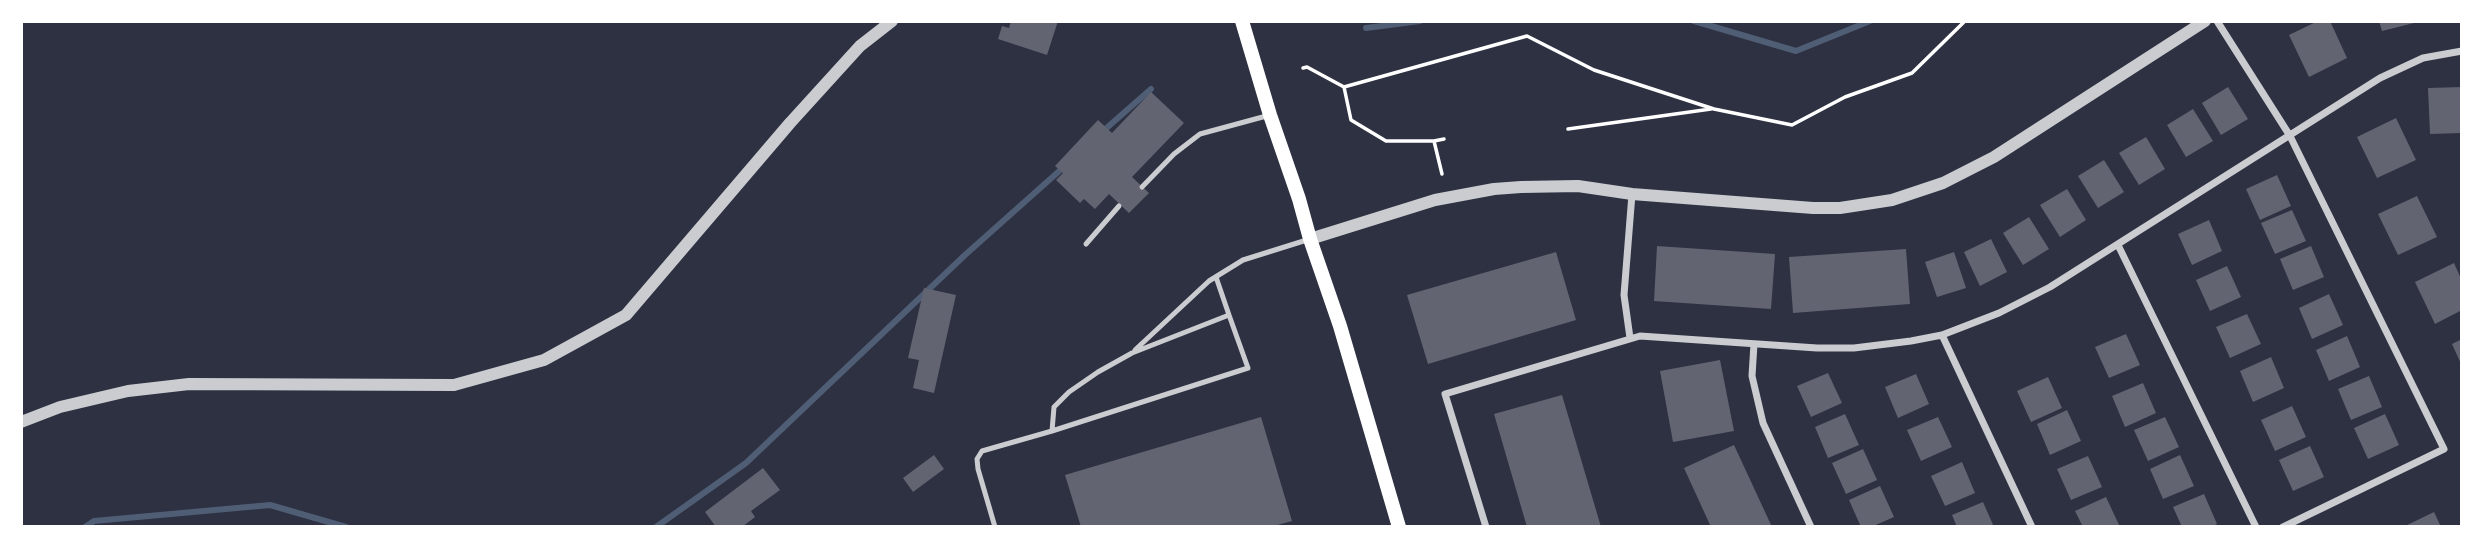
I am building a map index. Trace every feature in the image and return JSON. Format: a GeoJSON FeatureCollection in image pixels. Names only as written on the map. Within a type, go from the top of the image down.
{"type":"FeatureCollection","features":[{"type":"Feature","properties":{"kind":"main road"},"geometry":{"type":"LineString","coordinates":[[1242,21],[1270,116],[1340,326],[1399,527]]}},
{"type":"Feature","properties":{"kind":"street"},"geometry":{"type":"LineString","coordinates":[[21,422],[60,407],[128,391],[189,384],[454,385],[544,360],[625,315],[790,123],[860,46],[892,21]]}},
{"type":"Feature","properties":{"kind":"street"},"geometry":{"type":"LineString","coordinates":[[1310,239],[1435,200],[1494,189],[1578,186],[1632,194],[1813,208],[1840,208],[1892,200],[1943,183],[1994,157],[2205,21]]}},
{"type":"Feature","properties":{"kind":"street"},"geometry":{"type":"LineString","coordinates":[[2217,21],[2290,136],[2444,449],[2283,527]]}},
{"type":"Feature","properties":{"kind":"street"},"geometry":{"type":"LineString","coordinates":[[1486,527],[1445,394],[1630,338],[1656,336],[1854,348],[1942,335],[2029,299],[2400,66],[2423,58],[2462,51]]}},
{"type":"Feature","properties":{"kind":"street"},"geometry":{"type":"LineString","coordinates":[[1630,338],[1624,295],[1632,194]]}},
{"type":"Feature","properties":{"kind":"street"},"geometry":{"type":"LineString","coordinates":[[2118,245],[2256,527]]}},
{"type":"Feature","properties":{"kind":"street"},"geometry":{"type":"LineString","coordinates":[[1942,335],[2032,527]]}},
{"type":"Feature","properties":{"kind":"street"},"geometry":{"type":"LineString","coordinates":[[1754,344],[1752,376],[1763,423],[1811,527]]}},
{"type":"Feature","properties":{"kind":"lane"},"geometry":{"type":"LineString","coordinates":[[1142,187],[1174,154],[1200,134],[1270,116]]}},
{"type":"Feature","properties":{"kind":"lane"},"geometry":{"type":"LineString","coordinates":[[1086,244],[1119,206]]}},
{"type":"Feature","properties":{"kind":"lane"},"geometry":{"type":"LineString","coordinates":[[1132,353],[1177,309],[1216,277],[1243,260],[1310,239]]}},
{"type":"Feature","properties":{"kind":"lane"},"geometry":{"type":"LineString","coordinates":[[995,527],[978,469],[977,459],[982,451],[1248,368],[1216,277]]}},
{"type":"Feature","properties":{"kind":"lane"},"geometry":{"type":"LineString","coordinates":[[1052,430],[1054,407],[1069,392],[1098,372],[1132,353],[1229,315]]}},
{"type":"Feature","properties":{"kind":"path"},"geometry":{"type":"LineString","coordinates":[[1303,68],[1307,67],[1344,87],[1527,36],[1594,70],[1714,109],[1792,125],[1844,97],[1912,73],[1965,21]]}},
{"type":"Feature","properties":{"kind":"path"},"geometry":{"type":"LineString","coordinates":[[1344,87],[1351,120],[1386,141],[1444,139]]}},
{"type":"Feature","properties":{"kind":"path"},"geometry":{"type":"LineString","coordinates":[[1567,129],[1714,109]]}},
{"type":"Feature","properties":{"kind":"path"},"geometry":{"type":"LineString","coordinates":[[1434,141],[1442,174]]}},
{"type":"Feature","properties":{"kind":"building"},"geometry":{"type":"Polygon","coordinates":[[[1011,21],[1058,21],[1047,55],[998,39],[1002,26],[1009,28],[1011,21]]]}},
{"type":"Feature","properties":{"kind":"building"},"geometry":{"type":"Polygon","coordinates":[[[2318,21],[2330,21],[2347,58],[2309,77],[2289,35],[2318,21]]]}},
{"type":"Feature","properties":{"kind":"building"},"geometry":{"type":"Polygon","coordinates":[[[2379,21],[2418,21],[2418,22],[2382,31],[2379,21]]]}},
{"type":"Feature","properties":{"kind":"building"},"geometry":{"type":"Polygon","coordinates":[[[2228,87],[2248,119],[2221,135],[2202,103],[2228,87]]]}},
{"type":"Feature","properties":{"kind":"building"},"geometry":{"type":"Polygon","coordinates":[[[2462,87],[2462,133],[2430,134],[2428,88],[2462,87]]]}},
{"type":"Feature","properties":{"kind":"building"},"geometry":{"type":"Polygon","coordinates":[[[1151,92],[1184,123],[1132,177],[1149,193],[1129,213],[1109,194],[1095,209],[1084,199],[1080,203],[1056,180],[1063,173],[1055,166],[1098,120],[1112,133],[1151,92]]]}},
{"type":"Feature","properties":{"kind":"building"},"geometry":{"type":"Polygon","coordinates":[[[2193,109],[2213,141],[2186,157],[2167,125],[2193,109]]]}},
{"type":"Feature","properties":{"kind":"building"},"geometry":{"type":"Polygon","coordinates":[[[2396,118],[2416,160],[2377,178],[2357,137],[2396,118]]]}},
{"type":"Feature","properties":{"kind":"building"},"geometry":{"type":"Polygon","coordinates":[[[2146,137],[2165,169],[2139,185],[2119,153],[2146,137]]]}},
{"type":"Feature","properties":{"kind":"building"},"geometry":{"type":"Polygon","coordinates":[[[2104,160],[2124,192],[2098,208],[2078,176],[2104,160]]]}},
{"type":"Feature","properties":{"kind":"building"},"geometry":{"type":"Polygon","coordinates":[[[2277,175],[2291,206],[2260,220],[2246,189],[2277,175]]]}},
{"type":"Feature","properties":{"kind":"building"},"geometry":{"type":"Polygon","coordinates":[[[2067,189],[2086,220],[2060,237],[2040,205],[2067,189]]]}},
{"type":"Feature","properties":{"kind":"building"},"geometry":{"type":"Polygon","coordinates":[[[2417,196],[2437,237],[2398,255],[2378,214],[2417,196]]]}},
{"type":"Feature","properties":{"kind":"building"},"geometry":{"type":"Polygon","coordinates":[[[2292,210],[2306,241],[2275,254],[2261,223],[2292,210]]]}},
{"type":"Feature","properties":{"kind":"building"},"geometry":{"type":"Polygon","coordinates":[[[2029,217],[2049,249],[2023,265],[2003,233],[2029,217]]]}},
{"type":"Feature","properties":{"kind":"building"},"geometry":{"type":"Polygon","coordinates":[[[2209,220],[2222,251],[2192,265],[2178,234],[2209,220]]]}},
{"type":"Feature","properties":{"kind":"building"},"geometry":{"type":"Polygon","coordinates":[[[1991,239],[2007,272],[1980,286],[1964,252],[1991,239]]]}},
{"type":"Feature","properties":{"kind":"building"},"geometry":{"type":"Polygon","coordinates":[[[1657,246],[1775,254],[1771,309],[1654,301],[1657,246]]]}},
{"type":"Feature","properties":{"kind":"building"},"geometry":{"type":"Polygon","coordinates":[[[2311,246],[2324,277],[2293,290],[2280,259],[2311,246]]]}},
{"type":"Feature","properties":{"kind":"building"},"geometry":{"type":"Polygon","coordinates":[[[1906,249],[1910,304],[1793,313],[1789,257],[1906,249]]]}},
{"type":"Feature","properties":{"kind":"building"},"geometry":{"type":"Polygon","coordinates":[[[1556,252],[1576,320],[1428,364],[1407,295],[1556,252]]]}},
{"type":"Feature","properties":{"kind":"building"},"geometry":{"type":"Polygon","coordinates":[[[1954,252],[1966,288],[1937,297],[1925,262],[1954,252]]]}},
{"type":"Feature","properties":{"kind":"building"},"geometry":{"type":"Polygon","coordinates":[[[2454,263],[2462,281],[2462,310],[2435,324],[2415,282],[2454,263]]]}},
{"type":"Feature","properties":{"kind":"building"},"geometry":{"type":"Polygon","coordinates":[[[2227,266],[2241,297],[2210,311],[2196,280],[2227,266]]]}},
{"type":"Feature","properties":{"kind":"building"},"geometry":{"type":"Polygon","coordinates":[[[924,288],[956,295],[934,393],[913,388],[919,360],[908,358],[924,288]]]}},
{"type":"Feature","properties":{"kind":"building"},"geometry":{"type":"Polygon","coordinates":[[[2329,294],[2343,325],[2312,339],[2299,308],[2329,294]]]}},
{"type":"Feature","properties":{"kind":"building"},"geometry":{"type":"Polygon","coordinates":[[[2247,314],[2261,344],[2230,358],[2216,327],[2247,314]]]}},
{"type":"Feature","properties":{"kind":"building"},"geometry":{"type":"Polygon","coordinates":[[[2126,334],[2140,365],[2109,378],[2095,347],[2126,334]]]}},
{"type":"Feature","properties":{"kind":"building"},"geometry":{"type":"Polygon","coordinates":[[[2347,336],[2360,367],[2329,381],[2316,350],[2347,336]]]}},
{"type":"Feature","properties":{"kind":"building"},"geometry":{"type":"Polygon","coordinates":[[[2462,339],[2462,366],[2452,344],[2462,339]]]}},
{"type":"Feature","properties":{"kind":"building"},"geometry":{"type":"Polygon","coordinates":[[[2271,357],[2284,388],[2253,402],[2240,371],[2271,357]]]}},
{"type":"Feature","properties":{"kind":"building"},"geometry":{"type":"Polygon","coordinates":[[[1720,360],[1734,431],[1673,442],[1660,371],[1720,360]]]}},
{"type":"Feature","properties":{"kind":"building"},"geometry":{"type":"Polygon","coordinates":[[[1828,373],[1842,403],[1811,417],[1797,386],[1828,373]]]}},
{"type":"Feature","properties":{"kind":"building"},"geometry":{"type":"Polygon","coordinates":[[[1916,374],[1929,404],[1898,418],[1885,387],[1916,374]]]}},
{"type":"Feature","properties":{"kind":"building"},"geometry":{"type":"Polygon","coordinates":[[[2369,376],[2382,407],[2351,420],[2338,389],[2369,376]]]}},
{"type":"Feature","properties":{"kind":"building"},"geometry":{"type":"Polygon","coordinates":[[[2048,377],[2062,408],[2031,422],[2017,391],[2048,377]]]}},
{"type":"Feature","properties":{"kind":"building"},"geometry":{"type":"Polygon","coordinates":[[[2143,383],[2156,413],[2125,427],[2112,396],[2143,383]]]}},
{"type":"Feature","properties":{"kind":"building"},"geometry":{"type":"Polygon","coordinates":[[[1562,395],[1601,527],[1527,527],[1494,414],[1562,395]]]}},
{"type":"Feature","properties":{"kind":"building"},"geometry":{"type":"Polygon","coordinates":[[[2292,406],[2306,437],[2275,451],[2261,420],[2292,406]]]}},
{"type":"Feature","properties":{"kind":"building"},"geometry":{"type":"Polygon","coordinates":[[[2067,410],[2081,441],[2050,455],[2037,424],[2067,410]]]}},
{"type":"Feature","properties":{"kind":"building"},"geometry":{"type":"Polygon","coordinates":[[[1845,414],[1859,445],[1828,458],[1815,427],[1845,414]]]}},
{"type":"Feature","properties":{"kind":"building"},"geometry":{"type":"Polygon","coordinates":[[[2385,414],[2399,445],[2368,459],[2354,428],[2385,414]]]}},
{"type":"Feature","properties":{"kind":"building"},"geometry":{"type":"Polygon","coordinates":[[[1261,417],[1292,521],[1270,527],[1081,527],[1065,475],[1261,417]]]}},
{"type":"Feature","properties":{"kind":"building"},"geometry":{"type":"Polygon","coordinates":[[[1938,417],[1952,447],[1921,461],[1907,430],[1938,417]]]}},
{"type":"Feature","properties":{"kind":"building"},"geometry":{"type":"Polygon","coordinates":[[[2165,417],[2179,447],[2148,461],[2134,430],[2165,417]]]}},
{"type":"Feature","properties":{"kind":"building"},"geometry":{"type":"Polygon","coordinates":[[[1734,445],[1772,527],[1711,527],[1684,468],[1734,445]]]}},
{"type":"Feature","properties":{"kind":"building"},"geometry":{"type":"Polygon","coordinates":[[[2310,446],[2324,477],[2293,491],[2279,460],[2310,446]]]}},
{"type":"Feature","properties":{"kind":"building"},"geometry":{"type":"Polygon","coordinates":[[[1863,449],[1877,480],[1846,494],[1832,463],[1863,449]]]}},
{"type":"Feature","properties":{"kind":"building"},"geometry":{"type":"Polygon","coordinates":[[[934,455],[944,469],[913,492],[903,478],[934,455]]]}},
{"type":"Feature","properties":{"kind":"building"},"geometry":{"type":"Polygon","coordinates":[[[2180,455],[2194,486],[2163,499],[2150,469],[2180,455]]]}},
{"type":"Feature","properties":{"kind":"building"},"geometry":{"type":"Polygon","coordinates":[[[2088,456],[2102,487],[2071,500],[2057,469],[2088,456]]]}},
{"type":"Feature","properties":{"kind":"building"},"geometry":{"type":"Polygon","coordinates":[[[1962,462],[1975,493],[1945,506],[1931,476],[1962,462]]]}},
{"type":"Feature","properties":{"kind":"building"},"geometry":{"type":"Polygon","coordinates":[[[763,468],[780,490],[751,511],[755,517],[742,527],[716,527],[705,512],[763,468]]]}},
{"type":"Feature","properties":{"kind":"building"},"geometry":{"type":"Polygon","coordinates":[[[1880,486],[1894,517],[1871,527],[1861,527],[1849,500],[1880,486]]]}},
{"type":"Feature","properties":{"kind":"building"},"geometry":{"type":"Polygon","coordinates":[[[2204,494],[2217,524],[2212,527],[2182,527],[2173,507],[2204,494]]]}},
{"type":"Feature","properties":{"kind":"building"},"geometry":{"type":"Polygon","coordinates":[[[2106,497],[2120,527],[2083,527],[2075,511],[2106,497]]]}},
{"type":"Feature","properties":{"kind":"building"},"geometry":{"type":"Polygon","coordinates":[[[1983,502],[1994,527],[1957,527],[1952,515],[1983,502]]]}},
{"type":"Feature","properties":{"kind":"building"},"geometry":{"type":"Polygon","coordinates":[[[2434,512],[2441,527],[2403,527],[2434,512]]]}},
{"type":"Feature","properties":{"kind":"waterway"},"geometry":{"type":"LineString","coordinates":[[1366,28],[1420,21]]}},
{"type":"Feature","properties":{"kind":"waterway"},"geometry":{"type":"LineString","coordinates":[[1694,21],[1796,51],[1870,21]]}},
{"type":"Feature","properties":{"kind":"waterway"},"geometry":{"type":"LineString","coordinates":[[1102,132],[1151,89]]}},
{"type":"Feature","properties":{"kind":"waterway"},"geometry":{"type":"LineString","coordinates":[[656,527],[746,463],[965,255],[1066,165]]}},
{"type":"Feature","properties":{"kind":"waterway"},"geometry":{"type":"LineString","coordinates":[[85,527],[94,521],[270,505],[346,527]]}}]}
